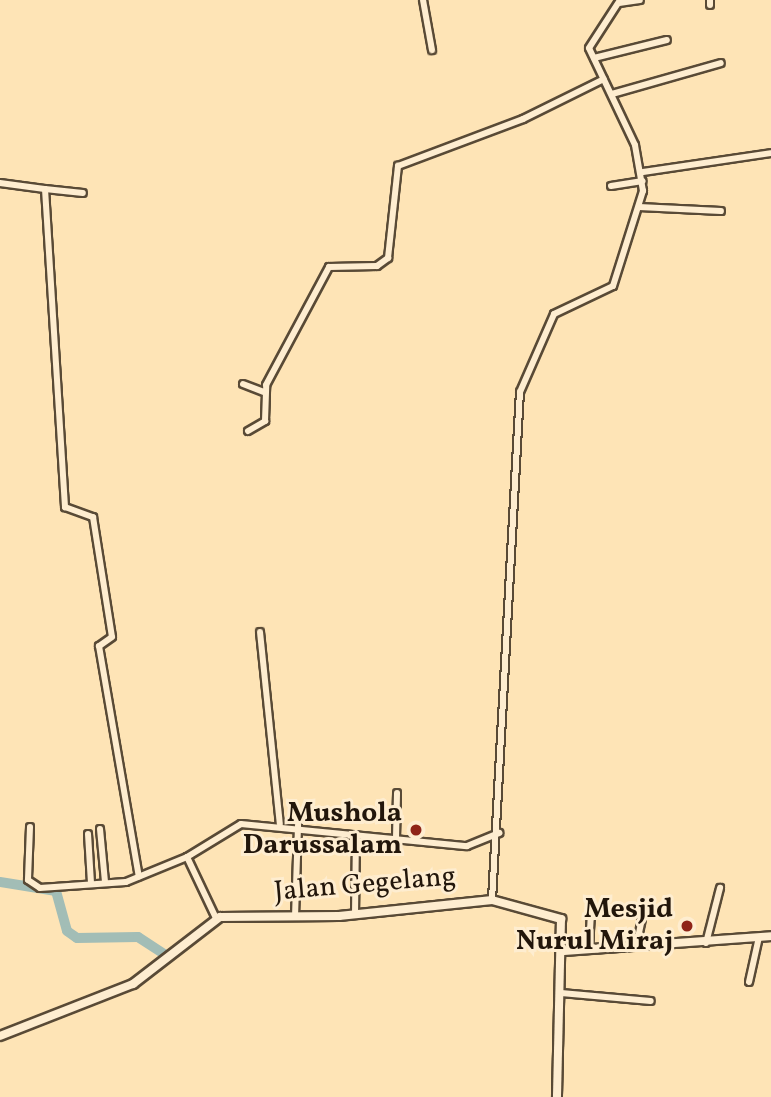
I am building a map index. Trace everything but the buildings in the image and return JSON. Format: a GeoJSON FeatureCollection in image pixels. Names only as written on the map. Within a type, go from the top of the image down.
{"type":"FeatureCollection","features":[{"type":"Feature","properties":{"kind":"street"},"geometry":{"type":"LineString","coordinates":[[423,0],[432,50]]}},
{"type":"Feature","properties":{"kind":"street"},"geometry":{"type":"LineString","coordinates":[[492,900],[499,833],[495,796],[520,392],[554,314],[613,286],[639,207],[643,172],[612,94],[594,58],[590,42],[619,1],[640,0]]}},
{"type":"Feature","properties":{"kind":"street"},"geometry":{"type":"LineString","coordinates":[[594,58],[667,40]]}},
{"type":"Feature","properties":{"kind":"street"},"geometry":{"type":"LineString","coordinates":[[612,94],[722,63]]}},
{"type":"Feature","properties":{"kind":"street"},"geometry":{"type":"LineString","coordinates":[[248,431],[265,421],[264,392],[328,267],[377,267],[388,258],[394,177],[402,162],[523,120],[604,79]]}},
{"type":"Feature","properties":{"kind":"street"},"geometry":{"type":"LineString","coordinates":[[643,172],[771,153]]}},
{"type":"Feature","properties":{"kind":"street"},"geometry":{"type":"LineString","coordinates":[[611,186],[643,181]]}},
{"type":"Feature","properties":{"kind":"street"},"geometry":{"type":"LineString","coordinates":[[0,183],[83,192]]}},
{"type":"Feature","properties":{"kind":"street"},"geometry":{"type":"LineString","coordinates":[[45,189],[65,508],[93,517],[112,638],[99,646],[139,877]]}},
{"type":"Feature","properties":{"kind":"street"},"geometry":{"type":"LineString","coordinates":[[639,207],[721,211]]}},
{"type":"Feature","properties":{"kind":"street"},"geometry":{"type":"LineString","coordinates":[[243,384],[264,392]]}},
{"type":"Feature","properties":{"kind":"street"},"geometry":{"type":"LineString","coordinates":[[260,632],[280,824]]}},
{"type":"Feature","properties":{"kind":"street"},"geometry":{"type":"LineString","coordinates":[[396,838],[397,793]]}},
{"type":"Feature","properties":{"kind":"street"},"geometry":{"type":"LineString","coordinates":[[30,827],[31,885],[105,882],[139,877],[187,856],[236,825],[298,825],[356,836],[472,846],[499,833]]}},
{"type":"Feature","properties":{"kind":"street"},"geometry":{"type":"LineString","coordinates":[[295,917],[298,825]]}},
{"type":"Feature","properties":{"kind":"street"},"geometry":{"type":"LineString","coordinates":[[100,829],[105,882]]}},
{"type":"Feature","properties":{"kind":"street"},"geometry":{"type":"LineString","coordinates":[[88,834],[91,883]]}},
{"type":"Feature","properties":{"kind":"street"},"geometry":{"type":"LineString","coordinates":[[355,915],[356,836]]}},
{"type":"Feature","properties":{"kind":"street"},"geometry":{"type":"LineString","coordinates":[[0,1036],[133,984],[216,918],[187,856]]}},
{"type":"Feature","properties":{"kind":"street"},"geometry":{"type":"LineString","coordinates":[[706,943],[720,888]]}},
{"type":"Feature","properties":{"kind":"street","name":"Jalan Gegelang"},"geometry":{"type":"LineString","coordinates":[[216,918],[355,915],[492,900],[559,915],[564,951]]}},
{"type":"Feature","properties":{"kind":"street"},"geometry":{"type":"LineString","coordinates":[[589,950],[591,912]]}},
{"type":"Feature","properties":{"kind":"street"},"geometry":{"type":"LineString","coordinates":[[635,949],[642,919]]}},
{"type":"Feature","properties":{"kind":"street"},"geometry":{"type":"LineString","coordinates":[[557,1097],[564,951],[635,949],[771,936]]}},
{"type":"Feature","properties":{"kind":"street"},"geometry":{"type":"LineString","coordinates":[[748,982],[760,937]]}},
{"type":"Feature","properties":{"kind":"street"},"geometry":{"type":"LineString","coordinates":[[561,992],[651,1001]]}},
{"type":"Feature","properties":{"kind":"waterway"},"geometry":{"type":"LineString","coordinates":[[0,882],[56,891],[67,931],[77,938],[138,937],[163,953]]}},
{"type":"Feature","properties":{"kind":"place","name":"Mushola Darussalam"},"geometry":{"type":"Point","coordinates":[416,830]}},
{"type":"Feature","properties":{"kind":"place","name":"Mesjid Nurul Miraj"},"geometry":{"type":"Point","coordinates":[687,926]}}]}
